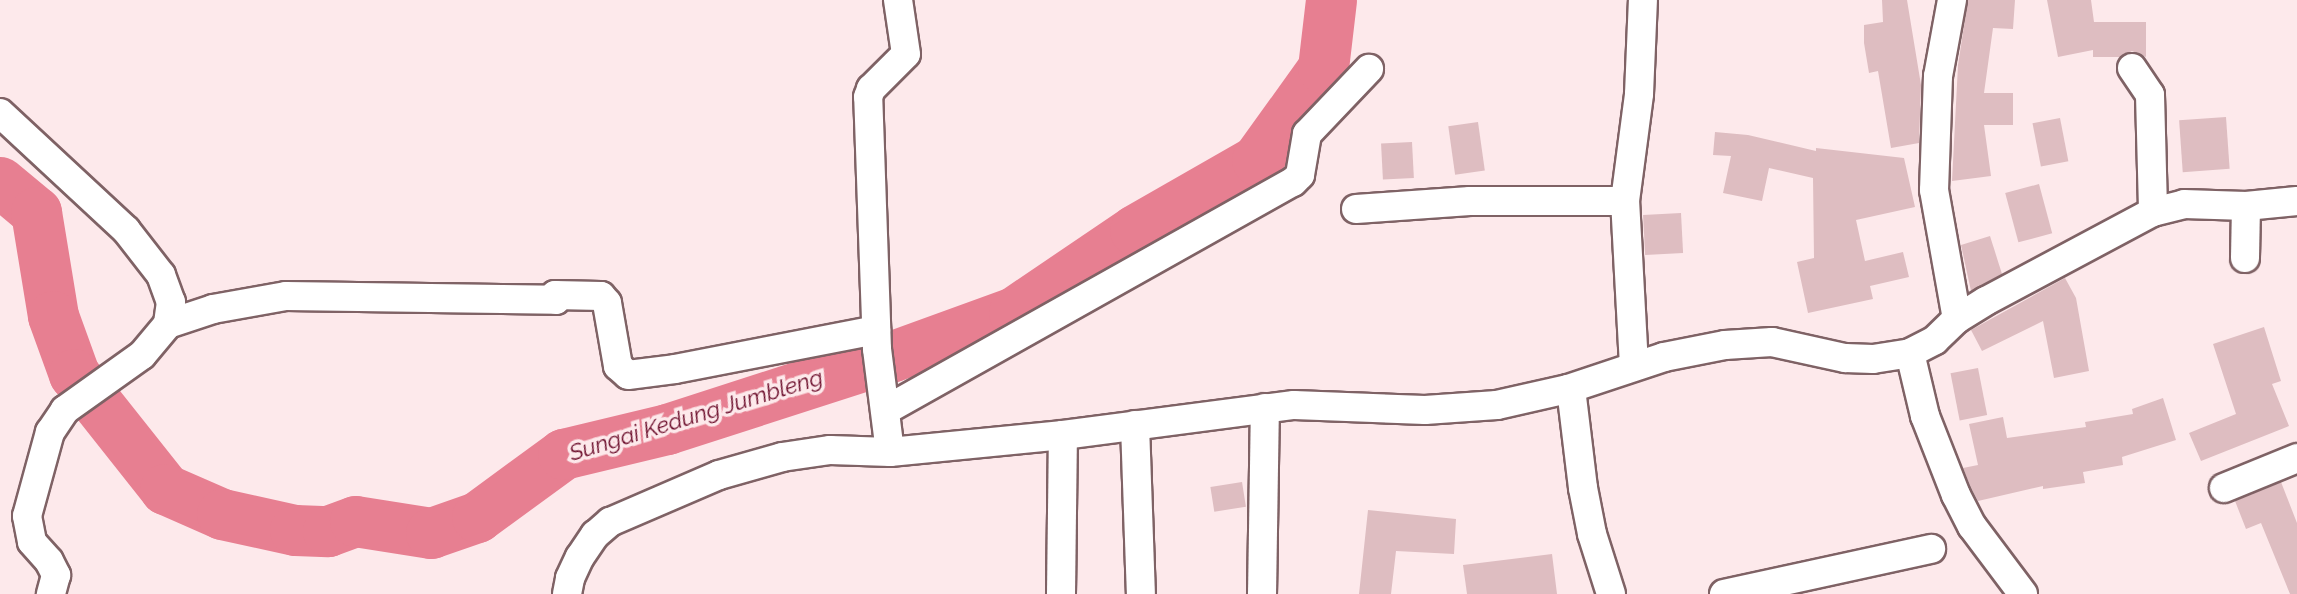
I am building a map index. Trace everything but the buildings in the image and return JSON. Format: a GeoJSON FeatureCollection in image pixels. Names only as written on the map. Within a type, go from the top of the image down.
{"type":"FeatureCollection","features":[{"type":"Feature","properties":{"kind":"street"},"geometry":{"type":"LineString","coordinates":[[890,452],[877,340],[868,97],[871,89],[906,54],[898,0]]}},
{"type":"Feature","properties":{"kind":"street"},"geometry":{"type":"LineString","coordinates":[[1634,366],[1625,201],[1639,94],[1643,0]]}},
{"type":"Feature","properties":{"kind":"street"},"geometry":{"type":"LineString","coordinates":[[1952,0],[1938,76],[1934,190],[1957,319]]}},
{"type":"Feature","properties":{"kind":"street"},"geometry":{"type":"LineString","coordinates":[[2132,68],[2150,95],[2153,212]]}},
{"type":"Feature","properties":{"kind":"street"},"geometry":{"type":"LineString","coordinates":[[885,404],[1293,182],[1300,175],[1307,134],[1369,69]]}},
{"type":"Feature","properties":{"kind":"street"},"geometry":{"type":"LineString","coordinates":[[0,113],[145,252],[161,275],[171,302],[168,324]]}},
{"type":"Feature","properties":{"kind":"street"},"geometry":{"type":"LineString","coordinates":[[1356,209],[1470,201],[1625,201]]}},
{"type":"Feature","properties":{"kind":"street"},"geometry":{"type":"LineString","coordinates":[[567,594],[570,578],[595,535],[610,522],[719,475],[782,457],[830,450],[890,452],[1063,435],[1265,408],[1331,405],[1425,410],[1497,405],[1568,389],[1634,366],[1690,351],[1759,342],[1772,342],[1845,358],[1873,359],[1910,354],[1934,340],[1957,319],[2153,212],[2183,204],[2246,206],[2297,201]]}},
{"type":"Feature","properties":{"kind":"street"},"geometry":{"type":"LineString","coordinates":[[2245,258],[2246,206]]}},
{"type":"Feature","properties":{"kind":"street"},"geometry":{"type":"LineString","coordinates":[[51,594],[56,575],[32,542],[27,516],[50,432],[65,410],[142,355],[168,324],[212,309],[286,296],[556,300],[555,295],[601,296],[607,303],[618,366],[628,375],[877,340]]}},
{"type":"Feature","properties":{"kind":"street"},"geometry":{"type":"LineString","coordinates":[[1910,354],[1925,416],[1956,495],[1972,526],[2023,594]]}},
{"type":"Feature","properties":{"kind":"street"},"geometry":{"type":"LineString","coordinates":[[1568,389],[1572,397],[1583,488],[1592,534],[1611,594]]}},
{"type":"Feature","properties":{"kind":"street"},"geometry":{"type":"LineString","coordinates":[[1262,594],[1265,408]]}},
{"type":"Feature","properties":{"kind":"street"},"geometry":{"type":"LineString","coordinates":[[1135,425],[1140,594]]}},
{"type":"Feature","properties":{"kind":"street"},"geometry":{"type":"LineString","coordinates":[[1061,594],[1063,435]]}},
{"type":"Feature","properties":{"kind":"street"},"geometry":{"type":"LineString","coordinates":[[2224,488],[2297,458]]}},
{"type":"Feature","properties":{"kind":"street"},"geometry":{"type":"LineString","coordinates":[[1724,594],[1931,549]]}},
{"type":"Feature","properties":{"kind":"waterway","name":"Sungai Kedung Jumbleng"},"geometry":{"type":"LineString","coordinates":[[0,182],[36,212],[53,316],[74,374],[165,489],[222,514],[295,530],[328,531],[355,521],[431,533],[477,517],[563,454],[667,429],[893,356],[1014,312],[1135,230],[1257,160],[1323,68],[1331,0]]}}]}
